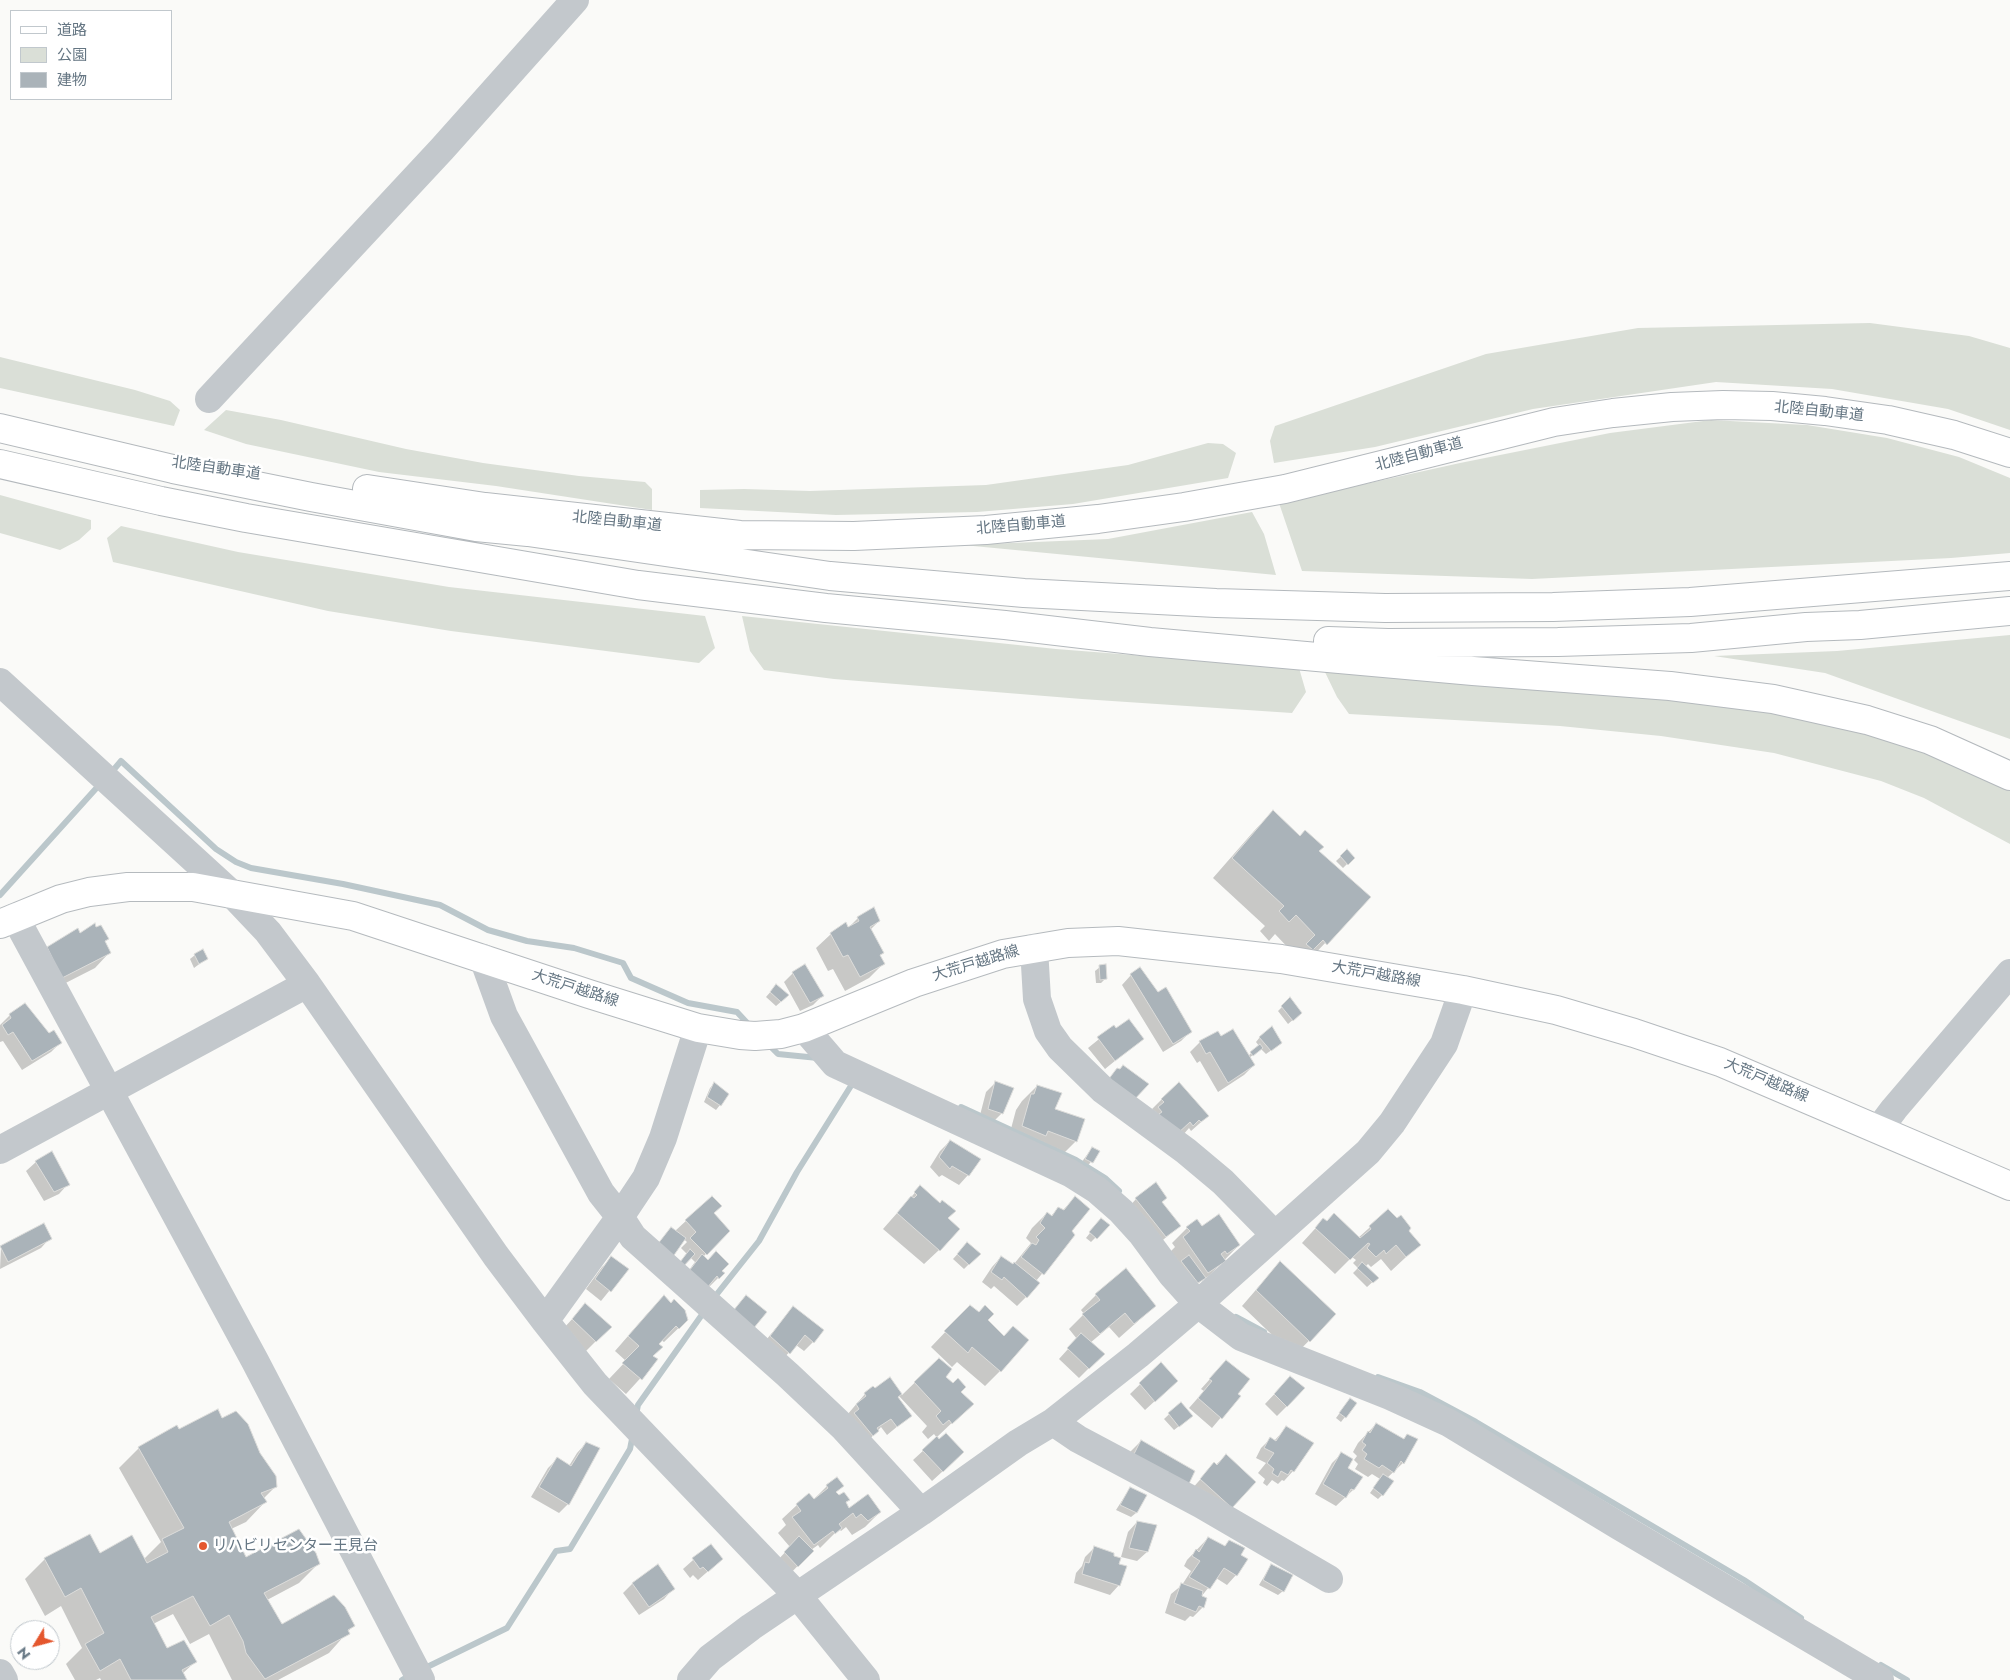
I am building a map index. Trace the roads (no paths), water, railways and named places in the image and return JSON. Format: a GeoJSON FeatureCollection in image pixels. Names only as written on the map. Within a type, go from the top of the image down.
{"type":"FeatureCollection","features":[{"type":"Feature","properties":{"kind":"main road","name":"北陸自動車道"},"geometry":{"type":"LineString","coordinates":[[12,431],[173,463],[318,484],[381,491],[494,508],[750,535],[854,536],[986,530],[1108,518],[1285,489],[1554,422],[1672,407],[1762,406],[1826,411],[1888,420],[1935,431],[2010,453]]}},
{"type":"Feature","properties":{"kind":"main road","name":"北陸自動車道"},"geometry":{"type":"LineString","coordinates":[[12,431],[173,469],[476,527],[528,532],[830,576],[1024,593],[1216,603],[1365,608],[1552,606],[1690,602],[2010,576]]}},
{"type":"Feature","properties":{"kind":"main road"},"geometry":{"type":"LineString","coordinates":[[0,464],[161,502],[365,540],[638,586],[826,608],[1160,642],[1670,686],[1773,699],[1867,720],[1930,740],[2010,776]]}},
{"type":"Feature","properties":{"kind":"main road"},"geometry":{"type":"LineString","coordinates":[[1005,625],[1150,634],[1388,643],[1558,642],[1691,638],[2010,611]]}},
{"type":"Feature","properties":{"kind":"main road","name":"大荒戸越路線"},"geometry":{"type":"LineString","coordinates":[[7,921],[61,899],[89,892],[128,886],[193,887],[353,916],[698,1028],[755,1036],[781,1034],[804,1028],[914,984],[1003,954],[1034,948],[1076,942],[1118,941],[1281,959],[1463,990],[1556,1010],[1681,1048],[1720,1062],[2010,1186]]}},
{"type":"Feature","properties":{"kind":"street"},"geometry":{"type":"LineString","coordinates":[[210,399],[442,149],[575,0]]}},
{"type":"Feature","properties":{"kind":"street"},"geometry":{"type":"LineString","coordinates":[[0,682],[233,895],[268,932],[307,984],[491,1249],[544,1321],[595,1384],[798,1596],[866,1680]]}},
{"type":"Feature","properties":{"kind":"street"},"geometry":{"type":"LineString","coordinates":[[7,921],[109,1092],[255,1361],[421,1680]]}},
{"type":"Feature","properties":{"kind":"street"},"geometry":{"type":"LineString","coordinates":[[1034,948],[1036,999],[1048,1031],[1060,1048],[1103,1090],[1186,1151],[1223,1182],[1275,1235]]}},
{"type":"Feature","properties":{"kind":"street"},"geometry":{"type":"LineString","coordinates":[[483,958],[504,1016],[601,1193],[633,1237],[788,1375],[843,1427],[921,1512]]}},
{"type":"Feature","properties":{"kind":"street"},"geometry":{"type":"LineString","coordinates":[[1879,1129],[2010,973]]}},
{"type":"Feature","properties":{"kind":"street"},"geometry":{"type":"LineString","coordinates":[[0,1150],[307,984]]}},
{"type":"Feature","properties":{"kind":"street"},"geometry":{"type":"LineString","coordinates":[[691,1680],[710,1658],[751,1627],[921,1512],[1018,1443],[1053,1422],[1138,1355],[1198,1304],[1368,1152],[1392,1123],[1444,1044],[1463,990]]}},
{"type":"Feature","properties":{"kind":"street"},"geometry":{"type":"LineString","coordinates":[[544,1321],[646,1178],[663,1138],[698,1028]]}},
{"type":"Feature","properties":{"kind":"street"},"geometry":{"type":"LineString","coordinates":[[804,1028],[834,1064],[1070,1173],[1097,1190],[1126,1216],[1172,1275],[1198,1304],[1241,1337],[1390,1396],[1449,1423],[1627,1531],[1880,1680]]}},
{"type":"Feature","properties":{"kind":"street"},"geometry":{"type":"LineString","coordinates":[[1053,1422],[1078,1439],[1202,1505],[1329,1579]]}},
{"type":"Feature","properties":{"kind":"street"},"geometry":{"type":"LineString","coordinates":[[0,1673],[4,1680]]}},
{"type":"Feature","properties":{"kind":"waterway"},"geometry":{"type":"LineString","coordinates":[[110,774],[121,761],[216,849],[236,862],[251,868],[343,884],[440,905],[488,930],[527,941],[574,948],[623,963],[631,978],[688,1003],[737,1012],[750,1026]]}},
{"type":"Feature","properties":{"kind":"waterway"},"geometry":{"type":"LineString","coordinates":[[0,895],[101,783]]}},
{"type":"Feature","properties":{"kind":"waterway"},"geometry":{"type":"LineString","coordinates":[[768,1044],[778,1054],[818,1058]]}},
{"type":"Feature","properties":{"kind":"waterway"},"geometry":{"type":"LineString","coordinates":[[713,1299],[759,1241],[797,1172],[854,1081]]}},
{"type":"Feature","properties":{"kind":"waterway"},"geometry":{"type":"LineString","coordinates":[[961,1107],[1076,1160],[1105,1178],[1119,1191]]}},
{"type":"Feature","properties":{"kind":"waterway"},"geometry":{"type":"LineString","coordinates":[[636,1415],[638,1405],[706,1309]]}},
{"type":"Feature","properties":{"kind":"waterway"},"geometry":{"type":"LineString","coordinates":[[1236,1317],[1264,1332]]}},
{"type":"Feature","properties":{"kind":"waterway"},"geometry":{"type":"LineString","coordinates":[[1378,1377],[1420,1392],[1476,1422],[1744,1580],[1801,1618]]}},
{"type":"Feature","properties":{"kind":"waterway"},"geometry":{"type":"LineString","coordinates":[[423,1669],[507,1628],[556,1551],[570,1549],[630,1449],[633,1434]]}},
{"type":"Feature","properties":{"kind":"waterway"},"geometry":{"type":"LineString","coordinates":[[1881,1665],[1907,1680]]}},
{"type":"Feature","properties":{"kind":"waterway"},"geometry":{"type":"LineString","coordinates":[[402,1680],[412,1674]]}},
{"type":"Feature","properties":{"kind":"place","name":"リハビリセンター王見台"},"geometry":{"type":"Point","coordinates":[203,1546]}}]}
